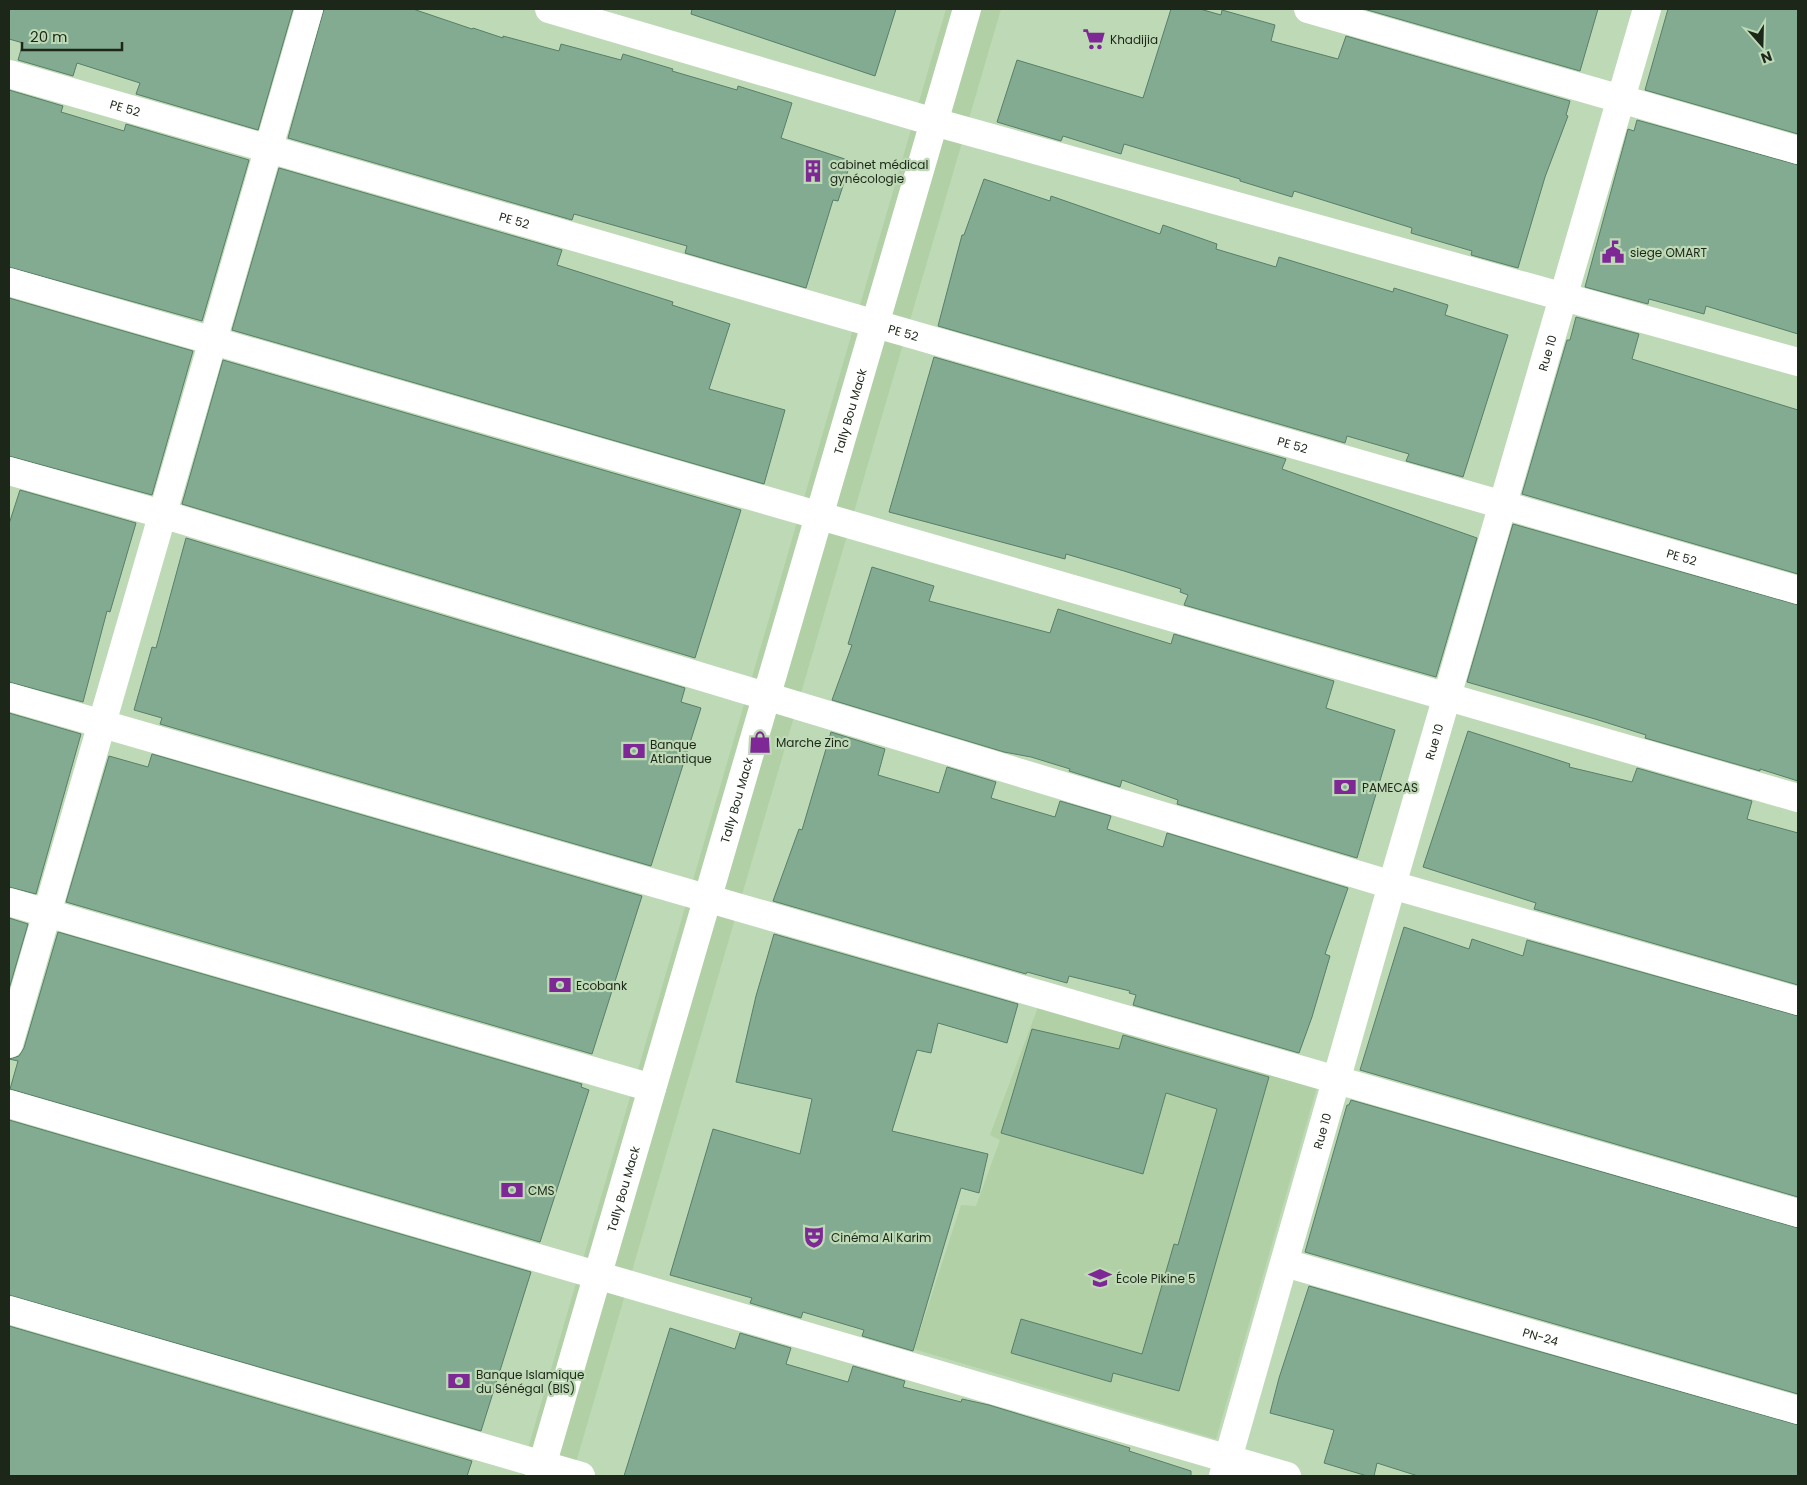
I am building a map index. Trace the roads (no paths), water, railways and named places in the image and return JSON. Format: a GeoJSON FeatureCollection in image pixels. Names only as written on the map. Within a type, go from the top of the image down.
{"type":"FeatureCollection","features":[{"type":"Feature","properties":{"kind":"street"},"geometry":{"type":"LineString","coordinates":[[9,1044],[309,9]]}},
{"type":"Feature","properties":{"kind":"street"},"geometry":{"type":"LineString","coordinates":[[549,9],[934,122],[1798,362]]}},
{"type":"Feature","properties":{"kind":"street","name":"Tally Bou Mack"},"geometry":{"type":"LineString","coordinates":[[541,1471],[967,9]]}},
{"type":"Feature","properties":{"kind":"street"},"geometry":{"type":"LineString","coordinates":[[1308,9],[1798,150]]}},
{"type":"Feature","properties":{"kind":"street","name":"Rue 10"},"geometry":{"type":"LineString","coordinates":[[1226,1468],[1392,885],[1647,9]]}},
{"type":"Feature","properties":{"kind":"street","name":"PE 52"},"geometry":{"type":"LineString","coordinates":[[9,74],[1798,590]]}},
{"type":"Feature","properties":{"kind":"street"},"geometry":{"type":"LineString","coordinates":[[9,282],[1798,798]]}},
{"type":"Feature","properties":{"kind":"street"},"geometry":{"type":"LineString","coordinates":[[9,471],[162,514],[1392,885],[1798,1001]]}},
{"type":"Feature","properties":{"kind":"street"},"geometry":{"type":"LineString","coordinates":[[9,697],[1798,1213]]}},
{"type":"Feature","properties":{"kind":"street"},"geometry":{"type":"LineString","coordinates":[[9,902],[652,1088]]}},
{"type":"Feature","properties":{"kind":"street"},"geometry":{"type":"LineString","coordinates":[[9,1104],[598,1276],[1226,1468],[1287,1476]]}},
{"type":"Feature","properties":{"kind":"street","name":"PN-24"},"geometry":{"type":"LineString","coordinates":[[1285,1263],[1798,1410]]}},
{"type":"Feature","properties":{"kind":"street"},"geometry":{"type":"LineString","coordinates":[[9,1310],[541,1471],[581,1476]]}},
{"type":"Feature","properties":{"kind":"place","name":"Khadijia"},"geometry":{"type":"Point","coordinates":[1094,39]}},
{"type":"Feature","properties":{"kind":"place","name":"cabinet médical gynécologie"},"geometry":{"type":"Point","coordinates":[813,171]}},
{"type":"Feature","properties":{"kind":"place","name":"siege OMART"},"geometry":{"type":"Point","coordinates":[1613,252]}},
{"type":"Feature","properties":{"kind":"place","name":"Marche Zinc"},"geometry":{"type":"Point","coordinates":[760,742]}},
{"type":"Feature","properties":{"kind":"place","name":"Banque Atlantique"},"geometry":{"type":"Point","coordinates":[634,751]}},
{"type":"Feature","properties":{"kind":"place","name":"PAMECAS"},"geometry":{"type":"Point","coordinates":[1345,787]}},
{"type":"Feature","properties":{"kind":"place","name":"Ecobank"},"geometry":{"type":"Point","coordinates":[560,985]}},
{"type":"Feature","properties":{"kind":"place","name":"CMS"},"geometry":{"type":"Point","coordinates":[512,1190]}},
{"type":"Feature","properties":{"kind":"place","name":"Cinéma Al Karim"},"geometry":{"type":"Point","coordinates":[814,1237]}},
{"type":"Feature","properties":{"kind":"place","name":"École Pikine 5"},"geometry":{"type":"Point","coordinates":[1100,1278]}},
{"type":"Feature","properties":{"kind":"place","name":"Banque Islamique du Sénégal (BIS)"},"geometry":{"type":"Point","coordinates":[459,1381]}}]}
